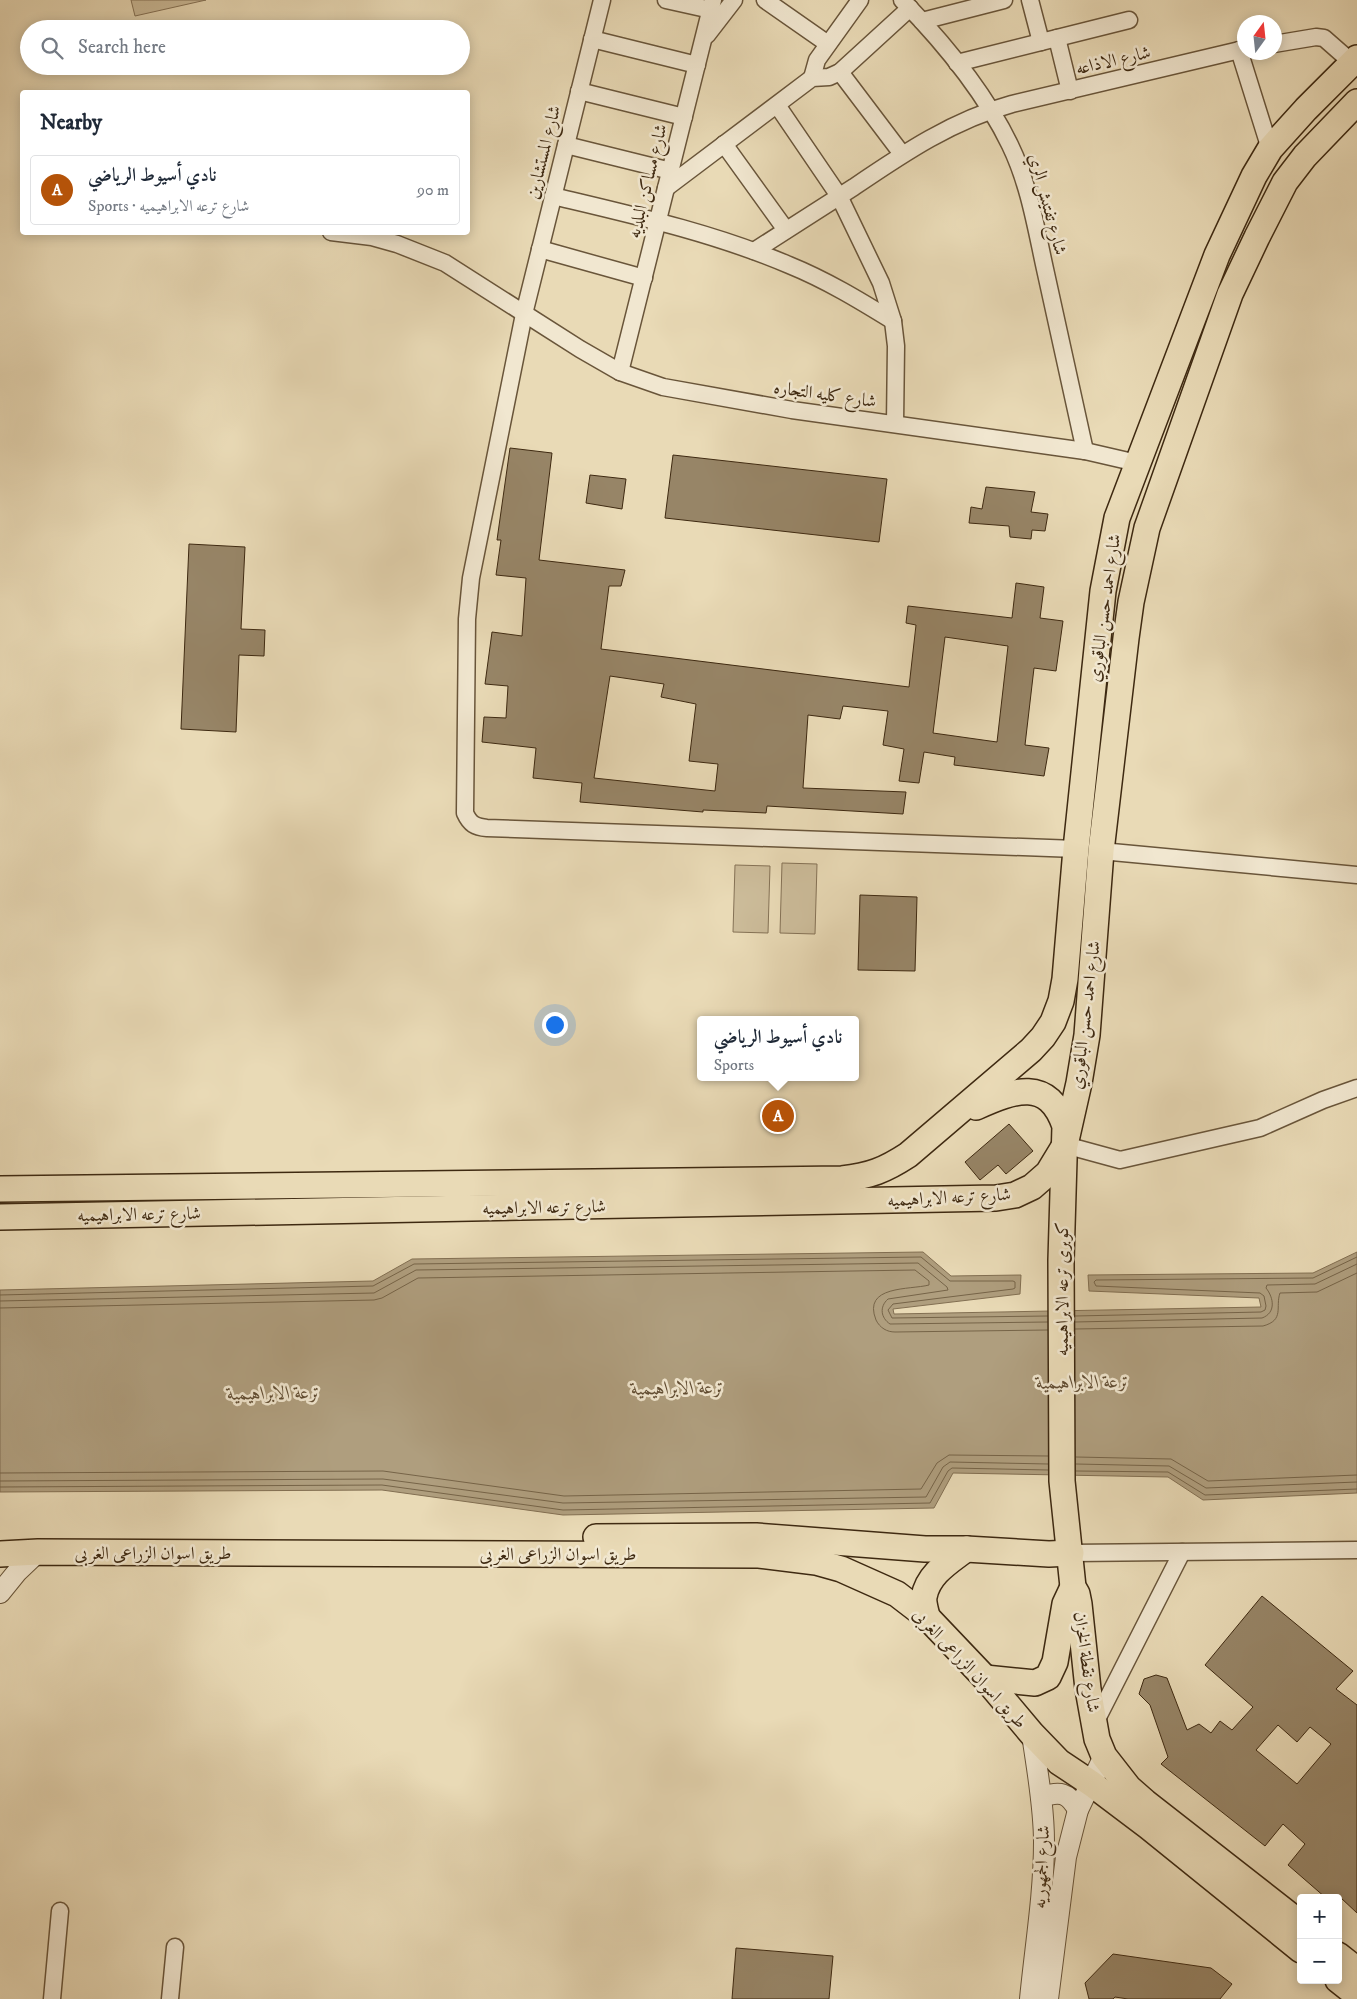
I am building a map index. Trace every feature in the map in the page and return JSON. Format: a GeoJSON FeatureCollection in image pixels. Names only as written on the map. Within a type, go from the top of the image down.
{"type":"FeatureCollection","features":[{"type":"Feature","properties":{"kind":"main road","name":"شارع احمد حسن الباقوري"},"geometry":{"type":"LineString","coordinates":[[953,1117],[1031,1050],[1053,1022],[1061,1001],[1065,979],[1076,849],[1103,591],[1117,518],[1137,463],[1217,254],[1243,197],[1270,149],[1306,109],[1356,62]]}},
{"type":"Feature","properties":{"kind":"main road","name":"شارع احمد حسن الباقوري"},"geometry":{"type":"LineString","coordinates":[[1065,1145],[1079,1083],[1087,1035],[1101,851],[1130,611],[1147,528],[1230,294],[1257,237],[1286,182],[1305,156],[1357,102]]}},
{"type":"Feature","properties":{"kind":"main road"},"geometry":{"type":"LineString","coordinates":[[1117,518],[1147,528]]}},
{"type":"Feature","properties":{"kind":"main road"},"geometry":{"type":"LineString","coordinates":[[953,1117],[1006,1094],[1021,1091],[1036,1093],[1050,1100],[1060,1111],[1065,1126],[1065,1145]]}},
{"type":"Feature","properties":{"kind":"main road","name":"شارع ترعه الابراهيميه"},"geometry":{"type":"LineString","coordinates":[[0,1217],[571,1195],[842,1179],[867,1176],[888,1168],[908,1155],[953,1117]]}},
{"type":"Feature","properties":{"kind":"main road","name":"شارع ترعه الابراهيميه"},"geometry":{"type":"LineString","coordinates":[[0,1189],[996,1198],[1016,1195],[1032,1187],[1048,1173],[1065,1145]]}},
{"type":"Feature","properties":{"kind":"main road","name":"كوبرى ترعه الابراهيميه"},"geometry":{"type":"LineString","coordinates":[[1065,1145],[1061,1260],[1062,1481],[1071,1553]]}},
{"type":"Feature","properties":{"kind":"main road","name":"طريق اسوان الزراعى الغربى"},"geometry":{"type":"LineString","coordinates":[[0,1539],[756,1536],[924,1549],[966,1549],[1048,1554],[1071,1553]]}},
{"type":"Feature","properties":{"kind":"main road"},"geometry":{"type":"LineString","coordinates":[[927,1617],[924,1598],[929,1581],[940,1569],[966,1549]]}},
{"type":"Feature","properties":{"kind":"main road","name":"طريق اسوان الزراعى الغربى"},"geometry":{"type":"LineString","coordinates":[[0,1554],[38,1552],[759,1555],[816,1562],[841,1569],[897,1594],[927,1617],[984,1678],[1038,1741],[1059,1762],[1092,1784]]}},
{"type":"Feature","properties":{"kind":"main road","name":"شارع نقطة الخزان"},"geometry":{"type":"LineString","coordinates":[[984,1678],[1035,1683],[1048,1678],[1055,1662],[1065,1604],[1073,1587],[1071,1553]]}},
{"type":"Feature","properties":{"kind":"main road","name":"شارع نقطة الخزان"},"geometry":{"type":"LineString","coordinates":[[1073,1587],[1078,1594],[1088,1689],[1099,1739]]}},
{"type":"Feature","properties":{"kind":"main road"},"geometry":{"type":"LineString","coordinates":[[1099,1739],[1129,1788],[1297,1921]]}},
{"type":"Feature","properties":{"kind":"main road"},"geometry":{"type":"LineString","coordinates":[[1092,1784],[1149,1827],[1297,1947]]}},
{"type":"Feature","properties":{"kind":"main road"},"geometry":{"type":"LineString","coordinates":[[1342,1958],[1357,1970]]}},
{"type":"Feature","properties":{"kind":"main road"},"geometry":{"type":"LineString","coordinates":[[1342,1983],[1357,1995]]}},
{"type":"Feature","properties":{"kind":"street","name":"شارع المستشارين"},"geometry":{"type":"LineString","coordinates":[[602,0],[524,314],[471,578],[467,619],[465,813],[468,821],[474,826],[487,828],[1076,849]]}},
{"type":"Feature","properties":{"kind":"street"},"geometry":{"type":"LineString","coordinates":[[666,0],[712,5]]}},
{"type":"Feature","properties":{"kind":"street"},"geometry":{"type":"LineString","coordinates":[[704,38],[734,0]]}},
{"type":"Feature","properties":{"kind":"street"},"geometry":{"type":"LineString","coordinates":[[765,0],[828,44]]}},
{"type":"Feature","properties":{"kind":"street"},"geometry":{"type":"LineString","coordinates":[[812,78],[817,60],[860,0]]}},
{"type":"Feature","properties":{"kind":"street"},"geometry":{"type":"LineString","coordinates":[[922,21],[1004,0]]}},
{"type":"Feature","properties":{"kind":"street"},"geometry":{"type":"LineString","coordinates":[[1030,0],[1070,91]]}},
{"type":"Feature","properties":{"kind":"street"},"geometry":{"type":"LineString","coordinates":[[666,188],[812,78],[829,77],[840,72],[906,4]]}},
{"type":"Feature","properties":{"kind":"street","name":"شارع تفتيش الري"},"geometry":{"type":"LineString","coordinates":[[906,4],[956,63],[991,110],[1011,146],[1028,192],[1085,451]]}},
{"type":"Feature","properties":{"kind":"street","name":"شارع مساكن البلديه"},"geometry":{"type":"LineString","coordinates":[[620,372],[712,5]]}},
{"type":"Feature","properties":{"kind":"street"},"geometry":{"type":"LineString","coordinates":[[956,63],[1129,20]]}},
{"type":"Feature","properties":{"kind":"street"},"geometry":{"type":"LineString","coordinates":[[1282,43],[1320,37],[1328,40],[1356,62]]}},
{"type":"Feature","properties":{"kind":"street"},"geometry":{"type":"LineString","coordinates":[[592,39],[697,65]]}},
{"type":"Feature","properties":{"kind":"street","name":"شارع الاذاعه"},"geometry":{"type":"LineString","coordinates":[[754,251],[902,154],[964,120],[991,110],[1237,51]]}},
{"type":"Feature","properties":{"kind":"street"},"geometry":{"type":"LineString","coordinates":[[1245,60],[1270,149]]}},
{"type":"Feature","properties":{"kind":"street"},"geometry":{"type":"LineString","coordinates":[[840,72],[902,154]]}},
{"type":"Feature","properties":{"kind":"street"},"geometry":{"type":"LineString","coordinates":[[579,91],[684,117]]}},
{"type":"Feature","properties":{"kind":"street"},"geometry":{"type":"LineString","coordinates":[[777,105],[839,196],[881,283],[893,321],[896,346],[895,423]]}},
{"type":"Feature","properties":{"kind":"street"},"geometry":{"type":"LineString","coordinates":[[724,144],[786,230]]}},
{"type":"Feature","properties":{"kind":"street"},"geometry":{"type":"LineString","coordinates":[[566,145],[671,171]]}},
{"type":"Feature","properties":{"kind":"street"},"geometry":{"type":"LineString","coordinates":[[553,196],[658,222],[754,251],[825,282],[893,321]]}},
{"type":"Feature","properties":{"kind":"street","name":"شارع كليه التجاره"},"geometry":{"type":"LineString","coordinates":[[352,235],[372,238],[421,252],[445,263],[524,314],[620,372],[663,387],[792,410],[1085,451],[1137,463]]}},
{"type":"Feature","properties":{"kind":"street"},"geometry":{"type":"LineString","coordinates":[[540,249],[644,278]]}},
{"type":"Feature","properties":{"kind":"street"},"geometry":{"type":"LineString","coordinates":[[1101,851],[1357,875]]}},
{"type":"Feature","properties":{"kind":"street"},"geometry":{"type":"LineString","coordinates":[[1065,1145],[1120,1160],[1260,1128],[1323,1100],[1357,1088]]}},
{"type":"Feature","properties":{"kind":"street"},"geometry":{"type":"LineString","coordinates":[[1071,1553],[1357,1550]]}},
{"type":"Feature","properties":{"kind":"street"},"geometry":{"type":"LineString","coordinates":[[0,1593],[17,1572],[38,1552]]}},
{"type":"Feature","properties":{"kind":"street"},"geometry":{"type":"LineString","coordinates":[[1099,1739],[1182,1552]]}},
{"type":"Feature","properties":{"kind":"street","name":"شارع الجمهوريه"},"geometry":{"type":"LineString","coordinates":[[1048,1999],[1062,1882],[1078,1810],[1092,1784],[1099,1739]]}},
{"type":"Feature","properties":{"kind":"street","name":"شارع الجمهوريه"},"geometry":{"type":"LineString","coordinates":[[1030,1999],[1044,1842],[1038,1741]]}},
{"type":"Feature","properties":{"kind":"street"},"geometry":{"type":"LineString","coordinates":[[1040,1797],[1058,1793],[1065,1795],[1072,1800],[1078,1810]]}},
{"type":"Feature","properties":{"kind":"street"},"geometry":{"type":"LineString","coordinates":[[52,1999],[60,1911]]}},
{"type":"Feature","properties":{"kind":"street"},"geometry":{"type":"LineString","coordinates":[[170,1999],[175,1947]]}},
{"type":"Feature","properties":{"kind":"shaded area"},"geometry":{"type":"Polygon","coordinates":[[[131,0],[206,0],[135,16],[131,0]]]}},
{"type":"Feature","properties":{"kind":"shaded area"},"geometry":{"type":"Polygon","coordinates":[[[782,863],[817,864],[815,934],[780,933],[782,863]]]}},
{"type":"Feature","properties":{"kind":"shaded area"},"geometry":{"type":"Polygon","coordinates":[[[735,865],[770,866],[768,933],[733,932],[735,865]]]}},
{"type":"Feature","properties":{"kind":"water","name":"ترعة الابراهيمية"},"geometry":{"type":"Polygon","coordinates":[[[923,1252],[951,1276],[1021,1275],[1020,1294],[893,1309],[894,1314],[1261,1307],[1259,1298],[1089,1291],[1088,1275],[1313,1273],[1357,1252],[1357,1493],[1203,1500],[1168,1477],[953,1473],[934,1508],[563,1515],[382,1490],[0,1492],[0,1290],[373,1281],[412,1259],[923,1252]]]}},
{"type":"Feature","properties":{"kind":"building"},"geometry":{"type":"Polygon","coordinates":[[[510,448],[552,453],[539,560],[625,570],[621,586],[609,586],[601,649],[909,687],[916,625],[906,623],[908,606],[1012,618],[1016,583],[1044,587],[1040,618],[1063,621],[1056,671],[1034,668],[1025,745],[1049,748],[1044,776],[954,765],[955,757],[924,752],[919,783],[899,781],[904,749],[883,745],[888,711],[843,706],[840,719],[808,715],[803,788],[906,792],[903,814],[767,806],[766,813],[703,810],[703,812],[580,802],[582,783],[533,778],[536,748],[482,742],[484,717],[506,718],[508,686],[485,684],[492,632],[522,636],[526,578],[496,575],[501,540],[497,540],[510,448]],[[945,637],[933,733],[997,742],[1008,646],[945,637]],[[610,676],[594,778],[715,791],[718,764],[689,761],[696,704],[661,697],[664,684],[610,676]]]}},
{"type":"Feature","properties":{"kind":"building"},"geometry":{"type":"Polygon","coordinates":[[[673,455],[887,479],[879,542],[665,518],[673,455]]]}},
{"type":"Feature","properties":{"kind":"building"},"geometry":{"type":"Polygon","coordinates":[[[590,475],[626,479],[622,509],[586,503],[590,475]]]}},
{"type":"Feature","properties":{"kind":"building"},"geometry":{"type":"Polygon","coordinates":[[[986,487],[1035,492],[1031,512],[1048,514],[1045,531],[1032,530],[1031,539],[1010,537],[1009,526],[969,523],[971,507],[982,509],[986,487]]]}},
{"type":"Feature","properties":{"kind":"building"},"geometry":{"type":"Polygon","coordinates":[[[189,544],[245,547],[241,629],[265,630],[264,656],[239,655],[236,732],[181,729],[189,544]]]}},
{"type":"Feature","properties":{"kind":"building"},"geometry":{"type":"Polygon","coordinates":[[[860,895],[917,897],[915,971],[858,970],[860,895]]]}},
{"type":"Feature","properties":{"kind":"building"},"geometry":{"type":"Polygon","coordinates":[[[1009,1124],[1033,1151],[1006,1174],[998,1165],[980,1180],[965,1162],[1009,1124]]]}},
{"type":"Feature","properties":{"kind":"building"},"geometry":{"type":"Polygon","coordinates":[[[1262,1596],[1353,1671],[1336,1689],[1357,1705],[1357,1913],[1342,1899],[1342,1894],[1321,1894],[1288,1865],[1305,1844],[1283,1824],[1265,1846],[1161,1764],[1168,1757],[1150,1705],[1139,1694],[1144,1679],[1156,1675],[1167,1678],[1187,1730],[1199,1724],[1211,1733],[1220,1721],[1232,1730],[1253,1707],[1205,1665],[1262,1596]],[[1278,1725],[1256,1750],[1297,1784],[1331,1744],[1310,1727],[1297,1742],[1278,1725]]]}},
{"type":"Feature","properties":{"kind":"building"},"geometry":{"type":"Polygon","coordinates":[[[736,1948],[833,1956],[829,1999],[732,1999],[736,1948]]]}},
{"type":"Feature","properties":{"kind":"building"},"geometry":{"type":"Polygon","coordinates":[[[1113,1954],[1211,1968],[1232,1984],[1220,1999],[1128,1999],[1115,1997],[1113,1999],[1089,1999],[1085,1983],[1113,1954]]]}},
{"type":"Feature","properties":{"kind":"place","name":"نادي أسيوط الرياضي"},"geometry":{"type":"Point","coordinates":[778,1116]}}]}
